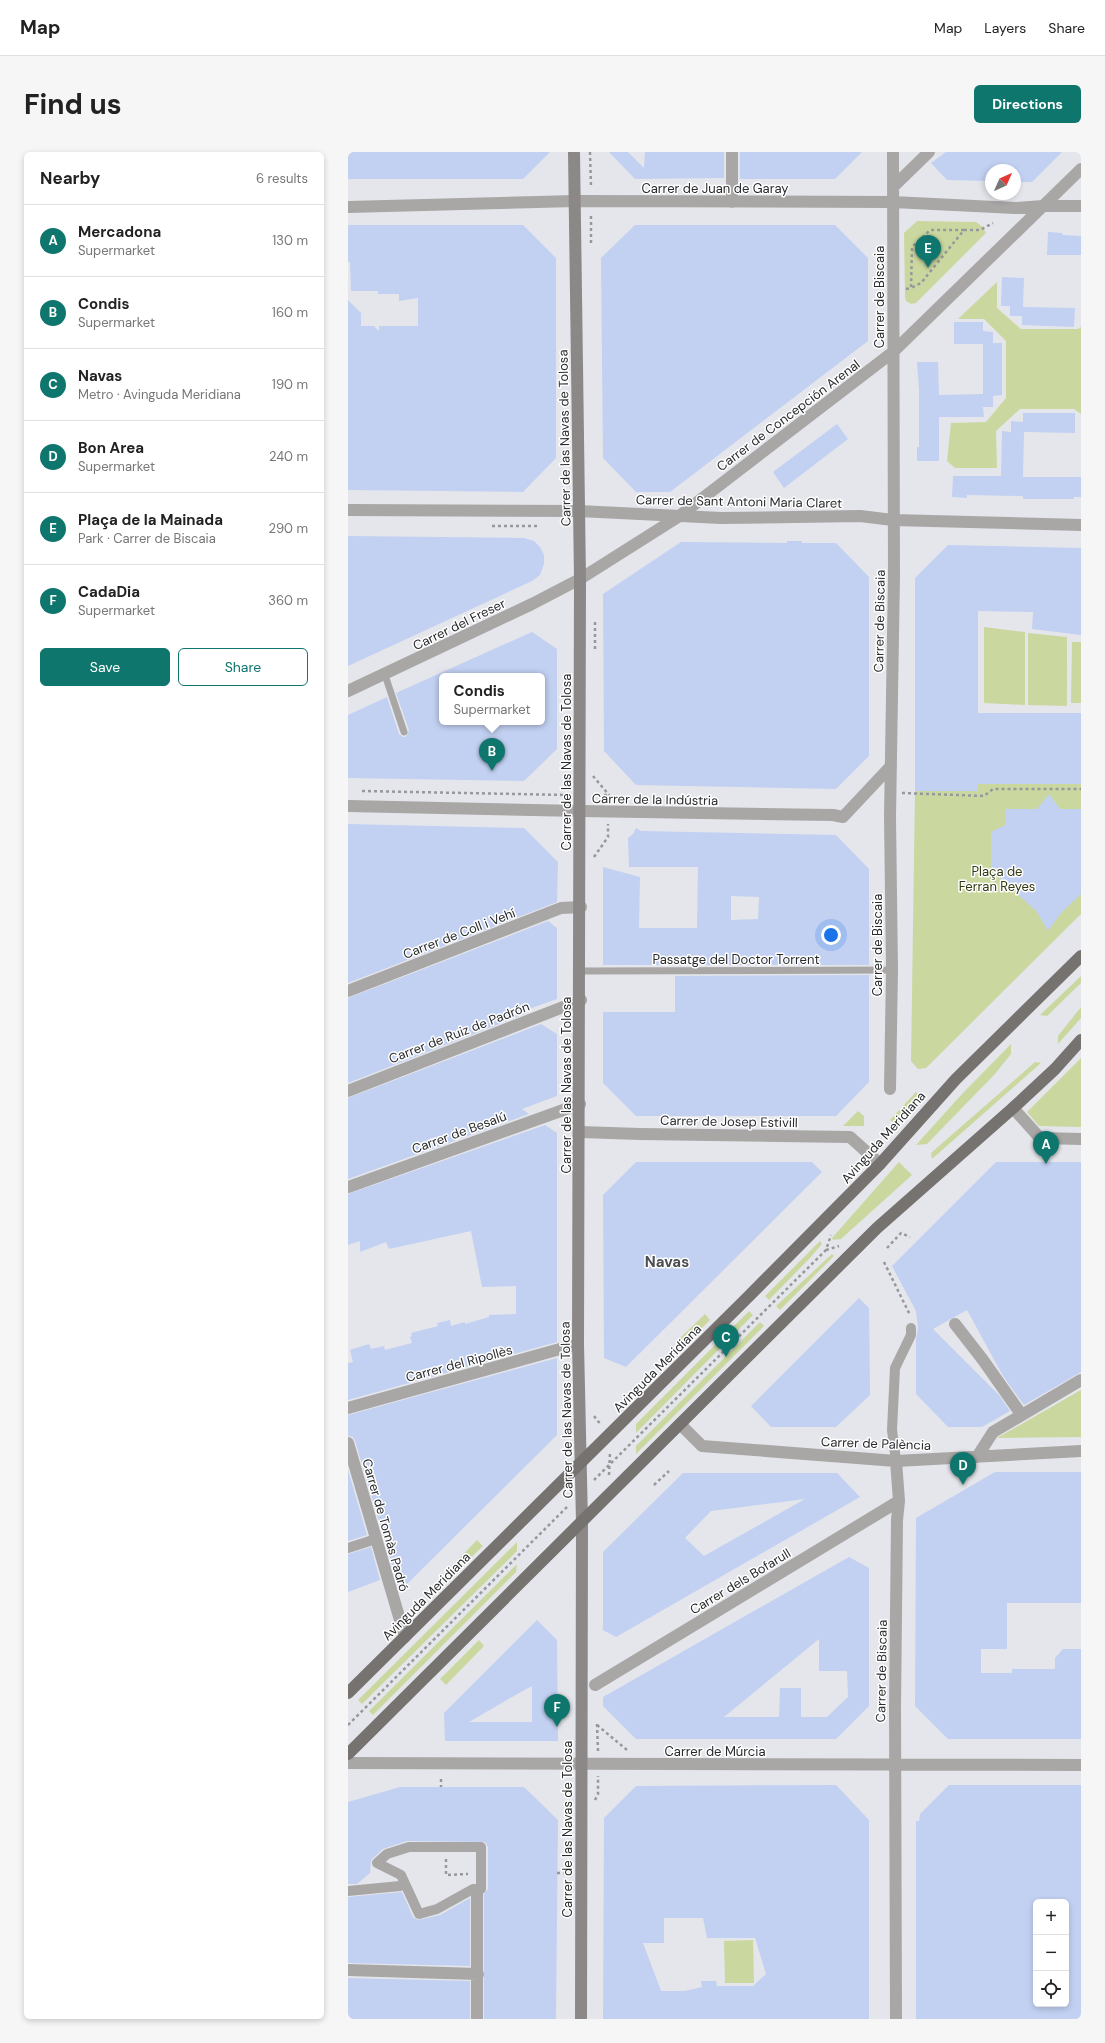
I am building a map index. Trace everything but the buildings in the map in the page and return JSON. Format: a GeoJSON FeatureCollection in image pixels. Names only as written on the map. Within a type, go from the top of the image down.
{"type":"FeatureCollection","features":[{"type":"Feature","properties":{"kind":"main road","name":"Carrer de las Navas de Tolosa"},"geometry":{"type":"LineString","coordinates":[[574,152],[580,578],[581,971],[578,1344],[582,1522],[581,2019]]}},
{"type":"Feature","properties":{"kind":"main road","name":"Avinguda Meridiana"},"geometry":{"type":"LineString","coordinates":[[348,1693],[580,1464],[875,1160],[1081,956]]}},
{"type":"Feature","properties":{"kind":"main road"},"geometry":{"type":"LineString","coordinates":[[348,1754],[877,1228],[1013,1108],[1055,1069],[1081,1040]]}},
{"type":"Feature","properties":{"kind":"street"},"geometry":{"type":"LineString","coordinates":[[732,152],[732,202]]}},
{"type":"Feature","properties":{"kind":"street","name":"Carrer de Biscaia"},"geometry":{"type":"LineString","coordinates":[[890,1089],[892,970],[890,793],[893,520],[893,152]]}},
{"type":"Feature","properties":{"kind":"street"},"geometry":{"type":"LineString","coordinates":[[893,187],[929,152]]}},
{"type":"Feature","properties":{"kind":"street","name":"Carrer de Concepción Arenal"},"geometry":{"type":"LineString","coordinates":[[580,578],[678,517],[893,352],[1081,169]]}},
{"type":"Feature","properties":{"kind":"street","name":"Carrer de Juan de Garay"},"geometry":{"type":"LineString","coordinates":[[348,207],[575,201],[893,202],[1015,208],[1081,206]]}},
{"type":"Feature","properties":{"kind":"street","name":"Carrer de Sant Antoni Maria Claret"},"geometry":{"type":"LineString","coordinates":[[348,510],[579,511],[678,517],[860,516],[893,520],[1081,525]]}},
{"type":"Feature","properties":{"kind":"street","name":"Carrer del Freser"},"geometry":{"type":"LineString","coordinates":[[348,691],[385,675],[532,604],[580,578]]}},
{"type":"Feature","properties":{"kind":"street","name":"Carrer de la Indústria"},"geometry":{"type":"LineString","coordinates":[[348,806],[833,815],[843,817],[891,766]]}},
{"type":"Feature","properties":{"kind":"street","name":"Carrer de Coll i Vehí"},"geometry":{"type":"LineString","coordinates":[[348,991],[561,908],[580,907]]}},
{"type":"Feature","properties":{"kind":"street","name":"Carrer de Ruiz de Padrón"},"geometry":{"type":"LineString","coordinates":[[348,1091],[580,1000]]}},
{"type":"Feature","properties":{"kind":"street","name":"Carrer de Besalú"},"geometry":{"type":"LineString","coordinates":[[348,1187],[580,1104]]}},
{"type":"Feature","properties":{"kind":"street"},"geometry":{"type":"LineString","coordinates":[[1013,1108],[1040,1138],[1081,1139]]}},
{"type":"Feature","properties":{"kind":"street","name":"Carrer de Josep Estivill"},"geometry":{"type":"LineString","coordinates":[[580,1132],[850,1137],[875,1160]]}},
{"type":"Feature","properties":{"kind":"street","name":"Carrer de Biscaia"},"geometry":{"type":"LineString","coordinates":[[896,2019],[895,1765],[897,1520],[899,1501],[892,1430],[895,1368],[911,1335],[911,1323]]}},
{"type":"Feature","properties":{"kind":"street"},"geometry":{"type":"LineString","coordinates":[[955,1324],[983,1360],[1021,1414]]}},
{"type":"Feature","properties":{"kind":"street","name":"Carrer del Ripollès"},"geometry":{"type":"LineString","coordinates":[[348,1408],[578,1344]]}},
{"type":"Feature","properties":{"kind":"street"},"geometry":{"type":"LineString","coordinates":[[976,1458],[993,1432],[1021,1414],[1081,1380]]}},
{"type":"Feature","properties":{"kind":"street","name":"Carrer de Palència"},"geometry":{"type":"LineString","coordinates":[[680,1424],[702,1446],[896,1461],[976,1458],[1081,1451]]}},
{"type":"Feature","properties":{"kind":"street","name":"Carrer de Tomàs Padró"},"geometry":{"type":"LineString","coordinates":[[348,1444],[405,1637]]}},
{"type":"Feature","properties":{"kind":"street","name":"Carrer dels Bofarull"},"geometry":{"type":"LineString","coordinates":[[595,1685],[899,1501]]}},
{"type":"Feature","properties":{"kind":"street"},"geometry":{"type":"LineString","coordinates":[[348,1548],[376,1539]]}},
{"type":"Feature","properties":{"kind":"street","name":"Carrer de Múrcia"},"geometry":{"type":"LineString","coordinates":[[348,1763],[1081,1765]]}},
{"type":"Feature","properties":{"kind":"street"},"geometry":{"type":"LineString","coordinates":[[409,1847],[481,1847],[481,1873],[482,1889],[473,1889],[437,1909],[419,1914],[401,1875],[377,1862],[387,1854],[409,1847]]}},
{"type":"Feature","properties":{"kind":"street"},"geometry":{"type":"LineString","coordinates":[[348,1891],[400,1886]]}},
{"type":"Feature","properties":{"kind":"street"},"geometry":{"type":"LineString","coordinates":[[477,1894],[477,2019]]}},
{"type":"Feature","properties":{"kind":"street"},"geometry":{"type":"LineString","coordinates":[[348,1970],[478,1974]]}},
{"type":"Feature","properties":{"kind":"lane"},"geometry":{"type":"LineString","coordinates":[[385,675],[404,732]]}},
{"type":"Feature","properties":{"kind":"lane","name":"Passatge del Doctor Torrent"},"geometry":{"type":"LineString","coordinates":[[581,971],[892,970]]}},
{"type":"Feature","properties":{"kind":"path"},"geometry":{"type":"LineString","coordinates":[[911,288],[912,247],[930,230],[980,230],[993,223]]}},
{"type":"Feature","properties":{"kind":"path"},"geometry":{"type":"LineString","coordinates":[[904,289],[911,288],[921,283],[964,230]]}},
{"type":"Feature","properties":{"kind":"path"},"geometry":{"type":"LineString","coordinates":[[890,793],[984,796],[993,789],[1081,789]]}},
{"type":"Feature","properties":{"kind":"path"},"geometry":{"type":"LineString","coordinates":[[356,791],[555,795]]}},
{"type":"Feature","properties":{"kind":"path"},"geometry":{"type":"LineString","coordinates":[[887,1248],[901,1233],[910,1237]]}},
{"type":"Feature","properties":{"kind":"path"},"geometry":{"type":"LineString","coordinates":[[597,1477],[826,1250]]}},
{"type":"Feature","properties":{"kind":"path"},"geometry":{"type":"LineString","coordinates":[[884,1262],[911,1323]]}},
{"type":"Feature","properties":{"kind":"path"},"geometry":{"type":"LineString","coordinates":[[654,1485],[669,1471]]}},
{"type":"Feature","properties":{"kind":"path"},"geometry":{"type":"LineString","coordinates":[[348,1725],[569,1505]]}},
{"type":"Feature","properties":{"kind":"path"},"geometry":{"type":"LineString","coordinates":[[598,1755],[597,1724],[627,1751]]}},
{"type":"Feature","properties":{"kind":"path"},"geometry":{"type":"LineString","coordinates":[[440,1779],[441,1787]]}},
{"type":"Feature","properties":{"kind":"path"},"geometry":{"type":"LineString","coordinates":[[446,1847],[446,1875],[481,1873]]}},
{"type":"Feature","properties":{"kind":"path"},"geometry":{"type":"LineString","coordinates":[[557,1873],[564,1873]]}},
{"type":"Feature","properties":{"kind":"green space"},"geometry":{"type":"Polygon","coordinates":[[[917,221],[976,222],[983,227],[986,233],[916,303],[911,304],[906,301],[905,297],[904,233],[917,221]]]}},
{"type":"Feature","properties":{"kind":"green space"},"geometry":{"type":"Polygon","coordinates":[[[997,282],[997,308],[1021,329],[1078,329],[1081,327],[1081,414],[1074,409],[1020,409],[996,431],[997,468],[955,468],[947,461],[951,423],[986,422],[1006,398],[1006,341],[984,319],[958,319],[997,282]]]}},
{"type":"Feature","properties":{"kind":"green space"},"geometry":{"type":"Polygon","coordinates":[[[984,627],[1025,632],[1025,705],[984,703],[984,627]]]}},
{"type":"Feature","properties":{"kind":"green space"},"geometry":{"type":"Polygon","coordinates":[[[1028,633],[1067,637],[1067,706],[1028,705],[1028,633]]]}},
{"type":"Feature","properties":{"kind":"green space"},"geometry":{"type":"Polygon","coordinates":[[[1072,642],[1081,642],[1081,703],[1071,703],[1072,642]]]}},
{"type":"Feature","properties":{"kind":"green space","name":"Plaça de Ferran Reyes"},"geometry":{"type":"Polygon","coordinates":[[[978,784],[1081,784],[1081,914],[926,1068],[918,1069],[911,1061],[915,791],[978,791],[978,784]]]}},
{"type":"Feature","properties":{"kind":"green space"},"geometry":{"type":"Polygon","coordinates":[[[1081,976],[1081,983],[1047,1016],[1040,1015],[1081,976]]]}},
{"type":"Feature","properties":{"kind":"green space"},"geometry":{"type":"Polygon","coordinates":[[[1081,1007],[1081,1018],[1058,1044],[1058,1036],[1081,1007]]]}},
{"type":"Feature","properties":{"kind":"green space"},"geometry":{"type":"Polygon","coordinates":[[[1011,1044],[1011,1054],[995,1074],[927,1144],[916,1145],[962,1094],[1011,1044]]]}},
{"type":"Feature","properties":{"kind":"green space"},"geometry":{"type":"Polygon","coordinates":[[[1081,1058],[1081,1127],[1039,1126],[1027,1112],[1081,1058]]]}},
{"type":"Feature","properties":{"kind":"green space"},"geometry":{"type":"Polygon","coordinates":[[[1035,1062],[1041,1063],[932,1159],[931,1153],[1035,1062]]]}},
{"type":"Feature","properties":{"kind":"green space"},"geometry":{"type":"Polygon","coordinates":[[[916,1092],[921,1097],[896,1125],[890,1120],[916,1092]]]}},
{"type":"Feature","properties":{"kind":"green space"},"geometry":{"type":"Polygon","coordinates":[[[858,1111],[864,1116],[864,1126],[843,1126],[858,1111]]]}},
{"type":"Feature","properties":{"kind":"green space"},"geometry":{"type":"Polygon","coordinates":[[[899,1162],[912,1175],[841,1239],[833,1240],[832,1238],[899,1162]]]}},
{"type":"Feature","properties":{"kind":"green space"},"geometry":{"type":"Polygon","coordinates":[[[820,1241],[822,1244],[769,1300],[765,1296],[820,1241]]]}},
{"type":"Feature","properties":{"kind":"green space"},"geometry":{"type":"Polygon","coordinates":[[[832,1254],[834,1256],[780,1310],[776,1306],[832,1254]]]}},
{"type":"Feature","properties":{"kind":"green space"},"geometry":{"type":"Polygon","coordinates":[[[749,1311],[753,1315],[636,1433],[636,1424],[749,1311]]]}},
{"type":"Feature","properties":{"kind":"green space"},"geometry":{"type":"Polygon","coordinates":[[[705,1314],[710,1320],[683,1347],[677,1341],[705,1314]]]}},
{"type":"Feature","properties":{"kind":"green space"},"geometry":{"type":"Polygon","coordinates":[[[760,1322],[764,1326],[636,1454],[636,1446],[760,1322]]]}},
{"type":"Feature","properties":{"kind":"green space"},"geometry":{"type":"Polygon","coordinates":[[[1081,1390],[1081,1437],[997,1438],[1081,1390]]]}},
{"type":"Feature","properties":{"kind":"green space"},"geometry":{"type":"Polygon","coordinates":[[[477,1540],[483,1546],[454,1574],[449,1569],[477,1540]]]}},
{"type":"Feature","properties":{"kind":"green space"},"geometry":{"type":"Polygon","coordinates":[[[517,1542],[517,1551],[362,1704],[358,1700],[517,1542]]]}},
{"type":"Feature","properties":{"kind":"green space"},"geometry":{"type":"Polygon","coordinates":[[[517,1564],[516,1572],[373,1715],[369,1711],[517,1564]]]}},
{"type":"Feature","properties":{"kind":"green space"},"geometry":{"type":"Polygon","coordinates":[[[479,1640],[484,1646],[446,1685],[440,1679],[479,1640]]]}},
{"type":"Feature","properties":{"kind":"green space"},"geometry":{"type":"Polygon","coordinates":[[[753,1940],[754,1983],[725,1983],[724,1941],[753,1940]]]}},
{"type":"Feature","properties":{"kind":"place","name":"Plaça de la Mainada"},"geometry":{"type":"Point","coordinates":[928,268]}},
{"type":"Feature","properties":{"kind":"place","name":"Condis"},"geometry":{"type":"Point","coordinates":[492,771]}},
{"type":"Feature","properties":{"kind":"place","name":"Mercadona"},"geometry":{"type":"Point","coordinates":[1046,1164]}},
{"type":"Feature","properties":{"kind":"place","name":"Navas"},"geometry":{"type":"Point","coordinates":[726,1357]}},
{"type":"Feature","properties":{"kind":"place","name":"Bon Area"},"geometry":{"type":"Point","coordinates":[963,1485]}},
{"type":"Feature","properties":{"kind":"place","name":"CadaDia"},"geometry":{"type":"Point","coordinates":[557,1727]}},
{"type":"Feature","properties":{"kind":"district","name":"Navas"},"geometry":{"type":"Point","coordinates":[667,1262]}}]}
